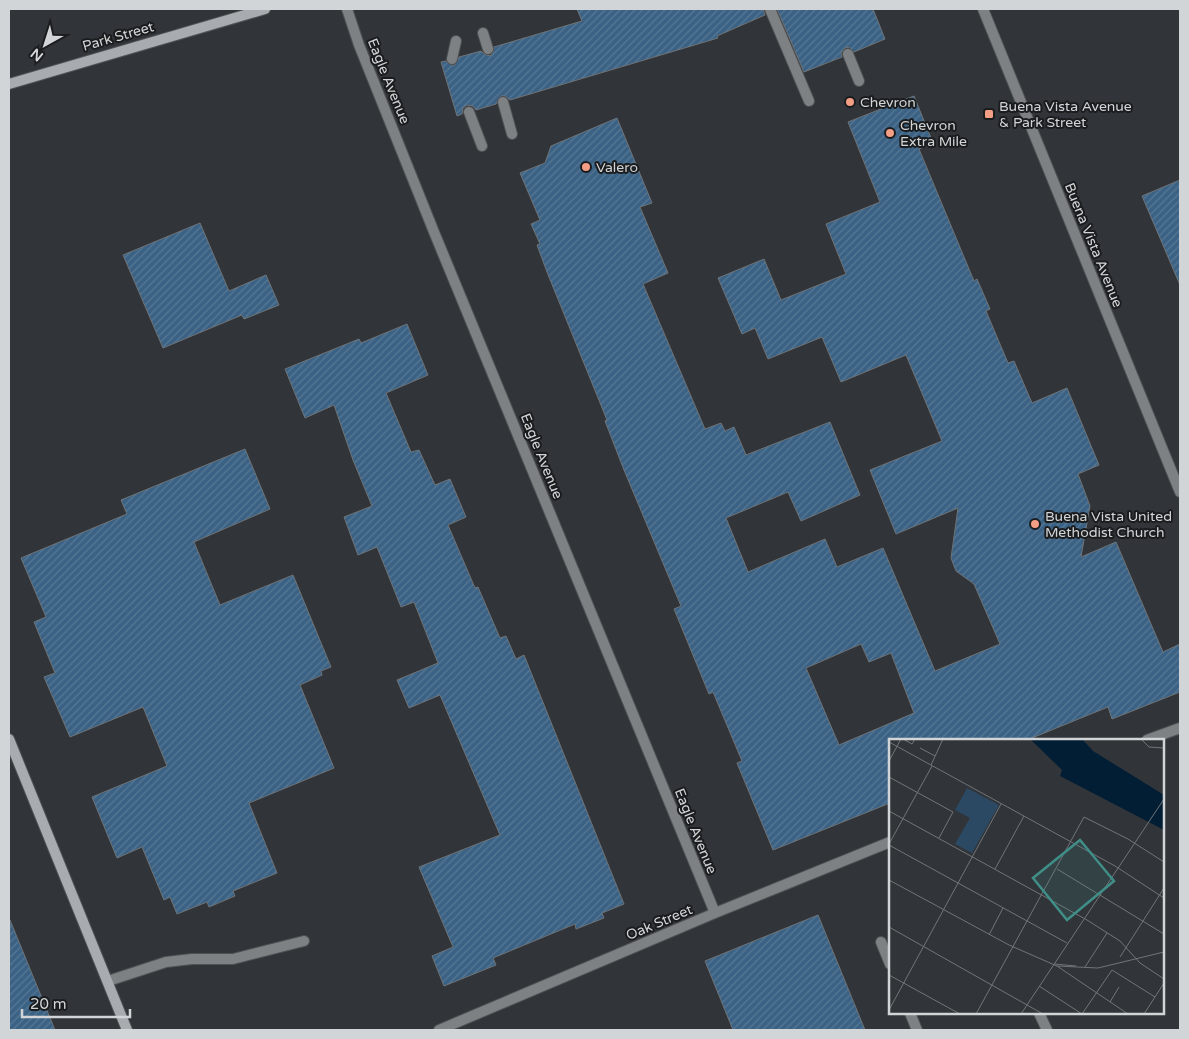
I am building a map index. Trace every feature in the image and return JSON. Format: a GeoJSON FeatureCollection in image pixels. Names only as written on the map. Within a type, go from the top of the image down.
{"type":"FeatureCollection","features":[{"type":"Feature","properties":{"kind":"street","name":"Park Street"},"geometry":{"type":"LineString","coordinates":[[9,84],[265,9]]}},
{"type":"Feature","properties":{"kind":"street","name":"Eagle Avenue"},"geometry":{"type":"LineString","coordinates":[[347,9],[359,45],[434,232],[715,913]]}},
{"type":"Feature","properties":{"kind":"street"},"geometry":{"type":"LineString","coordinates":[[770,9],[809,101]]}},
{"type":"Feature","properties":{"kind":"street","name":"Buena Vista Avenue"},"geometry":{"type":"LineString","coordinates":[[983,9],[1180,492]]}},
{"type":"Feature","properties":{"kind":"street"},"geometry":{"type":"LineString","coordinates":[[484,33],[488,49]]}},
{"type":"Feature","properties":{"kind":"street"},"geometry":{"type":"LineString","coordinates":[[452,59],[456,41]]}},
{"type":"Feature","properties":{"kind":"street"},"geometry":{"type":"LineString","coordinates":[[848,54],[860,82]]}},
{"type":"Feature","properties":{"kind":"street"},"geometry":{"type":"LineString","coordinates":[[503,102],[512,134]]}},
{"type":"Feature","properties":{"kind":"street"},"geometry":{"type":"LineString","coordinates":[[469,112],[482,146]]}},
{"type":"Feature","properties":{"kind":"street"},"geometry":{"type":"LineString","coordinates":[[1150,739],[1180,728]]}},
{"type":"Feature","properties":{"kind":"street"},"geometry":{"type":"LineString","coordinates":[[9,739],[127,1030]]}},
{"type":"Feature","properties":{"kind":"street","name":"Oak Street"},"geometry":{"type":"LineString","coordinates":[[439,1030],[715,913],[889,842]]}},
{"type":"Feature","properties":{"kind":"street"},"geometry":{"type":"LineString","coordinates":[[108,981],[166,962],[192,959],[233,959],[304,941]]}},
{"type":"Feature","properties":{"kind":"street"},"geometry":{"type":"LineString","coordinates":[[881,942],[889,962]]}},
{"type":"Feature","properties":{"kind":"street"},"geometry":{"type":"LineString","coordinates":[[910,1014],[917,1030]]}},
{"type":"Feature","properties":{"kind":"street"},"geometry":{"type":"LineString","coordinates":[[1039,1014],[1047,1030]]}},
{"type":"Feature","properties":{"kind":"building"},"geometry":{"type":"Polygon","coordinates":[[[577,9],[763,9],[765,15],[717,36],[718,38],[510,100],[505,96],[501,96],[496,104],[476,110],[473,106],[467,105],[463,108],[462,114],[457,116],[441,62],[446,61],[454,66],[459,57],[481,51],[490,56],[493,53],[494,47],[582,21],[577,9]]]}},
{"type":"Feature","properties":{"kind":"building"},"geometry":{"type":"Polygon","coordinates":[[[777,9],[873,9],[885,39],[854,52],[849,47],[845,48],[841,53],[842,57],[804,72],[777,9]]]}},
{"type":"Feature","properties":{"kind":"building"},"geometry":{"type":"Polygon","coordinates":[[[914,96],[933,143],[919,149],[974,281],[977,279],[990,309],[986,311],[1008,363],[1014,361],[1032,403],[1067,388],[1099,465],[1078,474],[1090,506],[1081,557],[1116,542],[1163,652],[1180,644],[1180,692],[1112,719],[1108,707],[1029,739],[889,739],[889,803],[773,850],[737,763],[742,761],[713,692],[709,694],[674,609],[681,606],[624,470],[605,421],[607,420],[547,272],[537,245],[540,244],[531,224],[540,220],[520,173],[545,163],[551,146],[617,118],[652,203],[640,207],[668,273],[643,284],[705,429],[721,423],[725,431],[734,427],[746,455],[830,422],[860,495],[801,521],[788,492],[726,518],[748,572],[825,539],[837,567],[883,548],[935,671],[1000,644],[974,584],[956,571],[951,558],[958,508],[896,534],[870,470],[942,441],[906,355],[841,382],[822,337],[768,359],[755,328],[742,334],[718,278],[764,259],[781,300],[846,274],[826,224],[880,202],[848,122],[914,96]],[[861,644],[806,668],[839,745],[914,713],[891,653],[869,662],[861,644]]]}},
{"type":"Feature","properties":{"kind":"building"},"geometry":{"type":"Polygon","coordinates":[[[1180,180],[1180,285],[1142,196],[1180,180]]]}},
{"type":"Feature","properties":{"kind":"building"},"geometry":{"type":"Polygon","coordinates":[[[200,223],[229,291],[266,275],[279,305],[244,319],[242,315],[163,348],[123,255],[200,223]]]}},
{"type":"Feature","properties":{"kind":"building"},"geometry":{"type":"Polygon","coordinates":[[[407,324],[428,375],[386,393],[411,452],[419,450],[435,485],[450,479],[466,517],[448,525],[475,588],[478,587],[500,638],[506,636],[516,659],[524,655],[624,904],[602,913],[604,918],[576,929],[575,924],[493,958],[496,965],[444,986],[432,956],[453,947],[419,867],[500,835],[440,695],[409,708],[397,680],[438,663],[414,602],[401,607],[377,547],[358,555],[344,517],[372,506],[353,460],[334,405],[305,418],[285,369],[359,339],[361,343],[407,324]]]}},
{"type":"Feature","properties":{"kind":"building"},"geometry":{"type":"Polygon","coordinates":[[[245,449],[270,509],[194,542],[220,605],[293,575],[331,667],[321,671],[322,675],[300,685],[334,768],[249,803],[277,873],[233,891],[235,896],[209,907],[207,902],[177,914],[170,897],[164,900],[142,847],[117,858],[92,797],[167,766],[143,707],[70,737],[44,677],[55,673],[34,622],[46,617],[21,558],[127,514],[121,500],[245,449]]]}},
{"type":"Feature","properties":{"kind":"building"},"geometry":{"type":"Polygon","coordinates":[[[818,915],[865,1030],[733,1030],[705,961],[818,915]]]}},
{"type":"Feature","properties":{"kind":"building"},"geometry":{"type":"Polygon","coordinates":[[[10,920],[55,1030],[9,1030],[10,920]]]}},
{"type":"Feature","properties":{"kind":"place","name":"Chevron"},"geometry":{"type":"Point","coordinates":[850,102]}},
{"type":"Feature","properties":{"kind":"place","name":"Buena Vista Avenue & Park Street"},"geometry":{"type":"Point","coordinates":[989,114]}},
{"type":"Feature","properties":{"kind":"place","name":"Chevron Extra Mile"},"geometry":{"type":"Point","coordinates":[890,133]}},
{"type":"Feature","properties":{"kind":"place","name":"Valero"},"geometry":{"type":"Point","coordinates":[586,167]}},
{"type":"Feature","properties":{"kind":"place","name":"Buena Vista United Methodist Church"},"geometry":{"type":"Point","coordinates":[1035,524]}}]}
